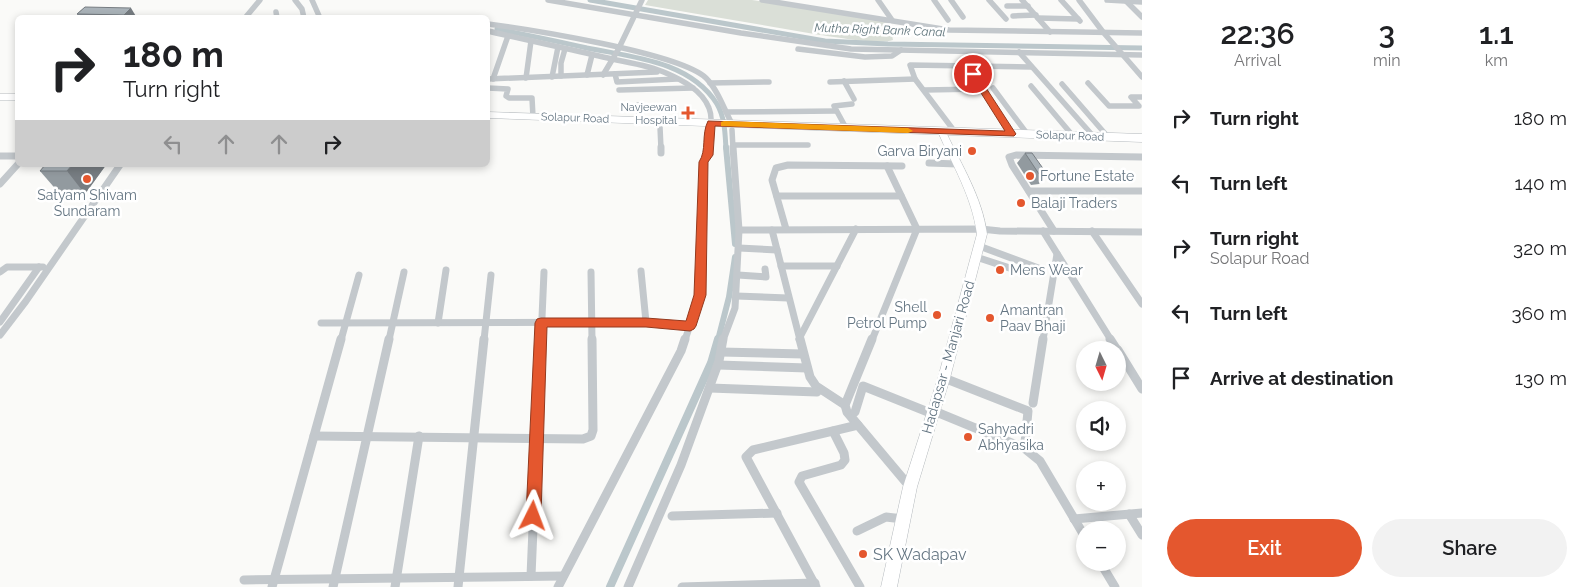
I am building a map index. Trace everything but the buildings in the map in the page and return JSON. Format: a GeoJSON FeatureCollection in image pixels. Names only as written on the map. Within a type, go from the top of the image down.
{"type":"FeatureCollection","features":[{"type":"Feature","properties":{"kind":"highway"},"geometry":{"type":"LineString","coordinates":[[0,98],[15,97]]}},
{"type":"Feature","properties":{"kind":"highway"},"geometry":{"type":"LineString","coordinates":[[0,98],[15,102]]}},
{"type":"Feature","properties":{"kind":"highway","name":"Solapur Road"},"geometry":{"type":"LineString","coordinates":[[490,115],[640,121],[731,127],[1142,138]]}},
{"type":"Feature","properties":{"kind":"highway","name":"Solapur Road"},"geometry":{"type":"LineString","coordinates":[[490,121],[660,127],[712,126]]}},
{"type":"Feature","properties":{"kind":"highway","name":"Solapur Road"},"geometry":{"type":"LineString","coordinates":[[731,127],[846,128],[1142,144]]}},
{"type":"Feature","properties":{"kind":"main road","name":"Hadapsar - Manjari Road"},"geometry":{"type":"LineString","coordinates":[[889,587],[910,486],[944,378],[981,229],[977,208],[957,164],[948,134]]}},
{"type":"Feature","properties":{"kind":"street"},"geometry":{"type":"LineString","coordinates":[[247,15],[260,0]]}},
{"type":"Feature","properties":{"kind":"street"},"geometry":{"type":"LineString","coordinates":[[295,0],[302,9],[303,15]]}},
{"type":"Feature","properties":{"kind":"street"},"geometry":{"type":"LineString","coordinates":[[312,0],[319,15]]}},
{"type":"Feature","properties":{"kind":"street"},"geometry":{"type":"LineString","coordinates":[[548,0],[851,49],[1142,55]]}},
{"type":"Feature","properties":{"kind":"street"},"geometry":{"type":"LineString","coordinates":[[603,75],[642,0]]}},
{"type":"Feature","properties":{"kind":"street"},"geometry":{"type":"LineString","coordinates":[[762,0],[949,30],[1142,33]]}},
{"type":"Feature","properties":{"kind":"street"},"geometry":{"type":"LineString","coordinates":[[878,0],[892,20]]}},
{"type":"Feature","properties":{"kind":"street"},"geometry":{"type":"LineString","coordinates":[[934,0],[948,20]]}},
{"type":"Feature","properties":{"kind":"street"},"geometry":{"type":"LineString","coordinates":[[951,0],[963,17]]}},
{"type":"Feature","properties":{"kind":"street"},"geometry":{"type":"LineString","coordinates":[[989,0],[1006,19]]}},
{"type":"Feature","properties":{"kind":"street"},"geometry":{"type":"LineString","coordinates":[[1022,0],[1050,32]]}},
{"type":"Feature","properties":{"kind":"street"},"geometry":{"type":"LineString","coordinates":[[1061,0],[1079,20]]}},
{"type":"Feature","properties":{"kind":"street"},"geometry":{"type":"LineString","coordinates":[[1079,0],[1093,20],[1142,77]]}},
{"type":"Feature","properties":{"kind":"street"},"geometry":{"type":"LineString","coordinates":[[1106,0],[1142,2]]}},
{"type":"Feature","properties":{"kind":"street"},"geometry":{"type":"LineString","coordinates":[[1126,1],[1142,17]]}},
{"type":"Feature","properties":{"kind":"street"},"geometry":{"type":"LineString","coordinates":[[1007,6],[1028,6]]}},
{"type":"Feature","properties":{"kind":"street"},"geometry":{"type":"LineString","coordinates":[[1013,16],[1093,20]]}},
{"type":"Feature","properties":{"kind":"street"},"geometry":{"type":"LineString","coordinates":[[490,24],[521,28],[657,56],[695,70],[710,83],[726,112],[731,127],[739,230],[735,308],[724,335],[718,365],[681,465],[628,587]]}},
{"type":"Feature","properties":{"kind":"street"},"geometry":{"type":"LineString","coordinates":[[490,32],[612,58],[664,72],[694,88],[705,101],[712,126],[708,155],[704,162],[700,295],[682,350],[558,587]]}},
{"type":"Feature","properties":{"kind":"street"},"geometry":{"type":"LineString","coordinates":[[508,36],[490,79],[664,72]]}},
{"type":"Feature","properties":{"kind":"street"},"geometry":{"type":"LineString","coordinates":[[526,78],[532,41]]}},
{"type":"Feature","properties":{"kind":"street"},"geometry":{"type":"LineString","coordinates":[[552,77],[558,47]]}},
{"type":"Feature","properties":{"kind":"street"},"geometry":{"type":"LineString","coordinates":[[561,76],[561,63],[565,49]]}},
{"type":"Feature","properties":{"kind":"street"},"geometry":{"type":"LineString","coordinates":[[798,49],[865,57],[892,56],[901,50]]}},
{"type":"Feature","properties":{"kind":"street"},"geometry":{"type":"LineString","coordinates":[[1019,52],[1031,68],[1050,85],[1094,137]]}},
{"type":"Feature","properties":{"kind":"street"},"geometry":{"type":"LineString","coordinates":[[587,75],[592,55]]}},
{"type":"Feature","properties":{"kind":"street"},"geometry":{"type":"LineString","coordinates":[[948,134],[924,90],[915,79],[910,65],[1031,68]]}},
{"type":"Feature","properties":{"kind":"street"},"geometry":{"type":"LineString","coordinates":[[968,66],[1011,134]]}},
{"type":"Feature","properties":{"kind":"street"},"geometry":{"type":"LineString","coordinates":[[1134,68],[1142,68]]}},
{"type":"Feature","properties":{"kind":"street"},"geometry":{"type":"LineString","coordinates":[[615,74],[617,82],[679,79]]}},
{"type":"Feature","properties":{"kind":"street"},"geometry":{"type":"LineString","coordinates":[[830,82],[915,79]]}},
{"type":"Feature","properties":{"kind":"street"},"geometry":{"type":"LineString","coordinates":[[844,81],[853,101],[834,105],[846,128]]}},
{"type":"Feature","properties":{"kind":"street"},"geometry":{"type":"LineString","coordinates":[[710,83],[769,82]]}},
{"type":"Feature","properties":{"kind":"street"},"geometry":{"type":"LineString","coordinates":[[1088,83],[1109,106],[1139,106],[1131,97],[1142,97]]}},
{"type":"Feature","properties":{"kind":"street"},"geometry":{"type":"LineString","coordinates":[[1062,84],[1108,137]]}},
{"type":"Feature","properties":{"kind":"street"},"geometry":{"type":"LineString","coordinates":[[1031,86],[1073,136]]}},
{"type":"Feature","properties":{"kind":"street"},"geometry":{"type":"LineString","coordinates":[[490,88],[508,89],[506,96],[510,98],[532,98],[533,117]]}},
{"type":"Feature","properties":{"kind":"street"},"geometry":{"type":"LineString","coordinates":[[619,90],[694,88]]}},
{"type":"Feature","properties":{"kind":"street"},"geometry":{"type":"LineString","coordinates":[[993,88],[1028,135]]}},
{"type":"Feature","properties":{"kind":"street"},"geometry":{"type":"LineString","coordinates":[[924,90],[981,89]]}},
{"type":"Feature","properties":{"kind":"street"},"geometry":{"type":"LineString","coordinates":[[638,106],[640,121]]}},
{"type":"Feature","properties":{"kind":"street"},"geometry":{"type":"LineString","coordinates":[[726,112],[836,111]]}},
{"type":"Feature","properties":{"kind":"street"},"geometry":{"type":"LineString","coordinates":[[660,127],[661,153]]}},
{"type":"Feature","properties":{"kind":"street"},"geometry":{"type":"LineString","coordinates":[[733,145],[808,145]]}},
{"type":"Feature","properties":{"kind":"street"},"geometry":{"type":"LineString","coordinates":[[0,156],[15,156]]}},
{"type":"Feature","properties":{"kind":"street"},"geometry":{"type":"LineString","coordinates":[[1054,231],[1009,157],[1142,157]]}},
{"type":"Feature","properties":{"kind":"street"},"geometry":{"type":"LineString","coordinates":[[929,163],[957,164]]}},
{"type":"Feature","properties":{"kind":"street"},"geometry":{"type":"LineString","coordinates":[[786,229],[772,180],[776,168],[788,165],[902,166]]}},
{"type":"Feature","properties":{"kind":"street"},"geometry":{"type":"LineString","coordinates":[[887,166],[917,229],[845,405],[847,412],[910,486]]}},
{"type":"Feature","properties":{"kind":"street"},"geometry":{"type":"LineString","coordinates":[[0,183],[15,167]]}},
{"type":"Feature","properties":{"kind":"street"},"geometry":{"type":"LineString","coordinates":[[0,335],[50,267],[119,167]]}},
{"type":"Feature","properties":{"kind":"street"},"geometry":{"type":"LineString","coordinates":[[1029,191],[1142,192]]}},
{"type":"Feature","properties":{"kind":"street"},"geometry":{"type":"LineString","coordinates":[[777,196],[901,196]]}},
{"type":"Feature","properties":{"kind":"street"},"geometry":{"type":"LineString","coordinates":[[799,339],[856,229]]}},
{"type":"Feature","properties":{"kind":"street"},"geometry":{"type":"LineString","coordinates":[[739,230],[981,229],[1140,234]]}},
{"type":"Feature","properties":{"kind":"street"},"geometry":{"type":"LineString","coordinates":[[772,230],[803,354],[813,383],[845,405]]}},
{"type":"Feature","properties":{"kind":"street"},"geometry":{"type":"LineString","coordinates":[[1043,231],[1111,341]]}},
{"type":"Feature","properties":{"kind":"street"},"geometry":{"type":"LineString","coordinates":[[1092,231],[1142,304]]}},
{"type":"Feature","properties":{"kind":"street"},"geometry":{"type":"LineString","coordinates":[[739,248],[777,250]]}},
{"type":"Feature","properties":{"kind":"street"},"geometry":{"type":"LineString","coordinates":[[977,251],[1041,268]]}},
{"type":"Feature","properties":{"kind":"street"},"geometry":{"type":"LineString","coordinates":[[977,251],[1022,272]]}},
{"type":"Feature","properties":{"kind":"street"},"geometry":{"type":"LineString","coordinates":[[1033,403],[1057,254]]}},
{"type":"Feature","properties":{"kind":"street"},"geometry":{"type":"LineString","coordinates":[[781,266],[836,266]]}},
{"type":"Feature","properties":{"kind":"street"},"geometry":{"type":"LineString","coordinates":[[0,272],[7,267],[50,267]]}},
{"type":"Feature","properties":{"kind":"street"},"geometry":{"type":"LineString","coordinates":[[0,322],[39,267]]}},
{"type":"Feature","properties":{"kind":"street"},"geometry":{"type":"LineString","coordinates":[[738,275],[766,277],[765,269]]}},
{"type":"Feature","properties":{"kind":"street"},"geometry":{"type":"LineString","coordinates":[[438,323],[446,270]]}},
{"type":"Feature","properties":{"kind":"street"},"geometry":{"type":"LineString","coordinates":[[641,271],[646,322]]}},
{"type":"Feature","properties":{"kind":"street"},"geometry":{"type":"LineString","coordinates":[[334,583],[404,272]]}},
{"type":"Feature","properties":{"kind":"street"},"geometry":{"type":"LineString","coordinates":[[531,576],[544,272]]}},
{"type":"Feature","properties":{"kind":"street"},"geometry":{"type":"LineString","coordinates":[[314,436],[584,439],[591,436],[593,430],[590,272]]}},
{"type":"Feature","properties":{"kind":"street"},"geometry":{"type":"LineString","coordinates":[[459,582],[491,275]]}},
{"type":"Feature","properties":{"kind":"street"},"geometry":{"type":"LineString","coordinates":[[273,583],[359,276]]}},
{"type":"Feature","properties":{"kind":"street"},"geometry":{"type":"LineString","coordinates":[[736,296],[788,298]]}},
{"type":"Feature","properties":{"kind":"street"},"geometry":{"type":"LineString","coordinates":[[321,323],[646,322],[690,326]]}},
{"type":"Feature","properties":{"kind":"street"},"geometry":{"type":"LineString","coordinates":[[721,352],[803,354]]}},
{"type":"Feature","properties":{"kind":"street"},"geometry":{"type":"LineString","coordinates":[[1126,364],[1142,389]]}},
{"type":"Feature","properties":{"kind":"street"},"geometry":{"type":"LineString","coordinates":[[718,365],[807,368]]}},
{"type":"Feature","properties":{"kind":"street"},"geometry":{"type":"LineString","coordinates":[[944,378],[1028,411],[1025,443]]}},
{"type":"Feature","properties":{"kind":"street"},"geometry":{"type":"LineString","coordinates":[[854,412],[863,386],[1024,448],[1040,461],[1076,522]]}},
{"type":"Feature","properties":{"kind":"street"},"geometry":{"type":"LineString","coordinates":[[710,388],[818,392]]}},
{"type":"Feature","properties":{"kind":"street"},"geometry":{"type":"LineString","coordinates":[[682,587],[816,585],[747,461],[748,453],[753,450],[858,425]]}},
{"type":"Feature","properties":{"kind":"street"},"geometry":{"type":"LineString","coordinates":[[833,432],[845,460],[841,464],[802,476],[799,482],[860,587]]}},
{"type":"Feature","properties":{"kind":"street"},"geometry":{"type":"LineString","coordinates":[[395,582],[419,436]]}},
{"type":"Feature","properties":{"kind":"street"},"geometry":{"type":"LineString","coordinates":[[672,516],[777,513]]}},
{"type":"Feature","properties":{"kind":"street"},"geometry":{"type":"LineString","coordinates":[[1074,519],[1142,513]]}},
{"type":"Feature","properties":{"kind":"street"},"geometry":{"type":"LineString","coordinates":[[1129,514],[1142,534]]}},
{"type":"Feature","properties":{"kind":"street"},"geometry":{"type":"LineString","coordinates":[[857,531],[886,517],[903,519]]}},
{"type":"Feature","properties":{"kind":"street"},"geometry":{"type":"LineString","coordinates":[[1105,571],[1115,587]]}},
{"type":"Feature","properties":{"kind":"street"},"geometry":{"type":"LineString","coordinates":[[244,580],[273,583],[459,582],[531,576],[563,576]]}},
{"type":"Feature","properties":{"kind":"shaded area"},"geometry":{"type":"Polygon","coordinates":[[[648,0],[752,0],[889,21],[893,40],[878,42],[820,35],[645,5],[648,0]]]}},
{"type":"Feature","properties":{"kind":"waterway","name":"Mutha Right Bank Canal"},"geometry":{"type":"LineString","coordinates":[[590,0],[825,41],[888,44],[1142,48]]}},
{"type":"Feature","properties":{"kind":"waterway"},"geometry":{"type":"LineString","coordinates":[[497,29],[641,58],[659,63],[692,78],[706,90],[720,109],[725,131],[726,149]]}},
{"type":"Feature","properties":{"kind":"waterway"},"geometry":{"type":"LineString","coordinates":[[726,147],[735,244]]}},
{"type":"Feature","properties":{"kind":"waterway"},"geometry":{"type":"LineString","coordinates":[[718,340],[729,297],[735,257]]}},
{"type":"Feature","properties":{"kind":"waterway"},"geometry":{"type":"LineString","coordinates":[[610,587],[711,363],[718,339]]}},
{"type":"Feature","properties":{"kind":"slow traffic"},"geometry":{"type":"LineString","coordinates":[[724,124],[908,131]]}},
{"type":"Feature","properties":{"kind":"place","name":"Navjeewan Hospital"},"geometry":{"type":"Point","coordinates":[688,113]}},
{"type":"Feature","properties":{"kind":"place","name":"Garva Biryani"},"geometry":{"type":"Point","coordinates":[972,151]}},
{"type":"Feature","properties":{"kind":"place","name":"Fortune Estate"},"geometry":{"type":"Point","coordinates":[1030,176]}},
{"type":"Feature","properties":{"kind":"place","name":"Satyam Shivam Sundaram"},"geometry":{"type":"Point","coordinates":[87,179]}},
{"type":"Feature","properties":{"kind":"place","name":"Balaji Traders"},"geometry":{"type":"Point","coordinates":[1021,203]}},
{"type":"Feature","properties":{"kind":"place","name":"Mens Wear"},"geometry":{"type":"Point","coordinates":[1000,270]}},
{"type":"Feature","properties":{"kind":"place","name":"Shell Petrol Pump"},"geometry":{"type":"Point","coordinates":[937,315]}},
{"type":"Feature","properties":{"kind":"place","name":"Amantran Paav Bhaji"},"geometry":{"type":"Point","coordinates":[990,318]}},
{"type":"Feature","properties":{"kind":"place","name":"Sahyadri Abhyasika"},"geometry":{"type":"Point","coordinates":[968,437]}},
{"type":"Feature","properties":{"kind":"place","name":"SK Wadapav"},"geometry":{"type":"Point","coordinates":[863,554]}},
{"type":"Feature","properties":{"kind":"route"},"geometry":{"type":"LineString","coordinates":[[533,516],[541,323],[646,322],[690,326],[700,295],[704,162],[708,155],[709,129],[712,123],[1011,134],[973,74]]}}]}
